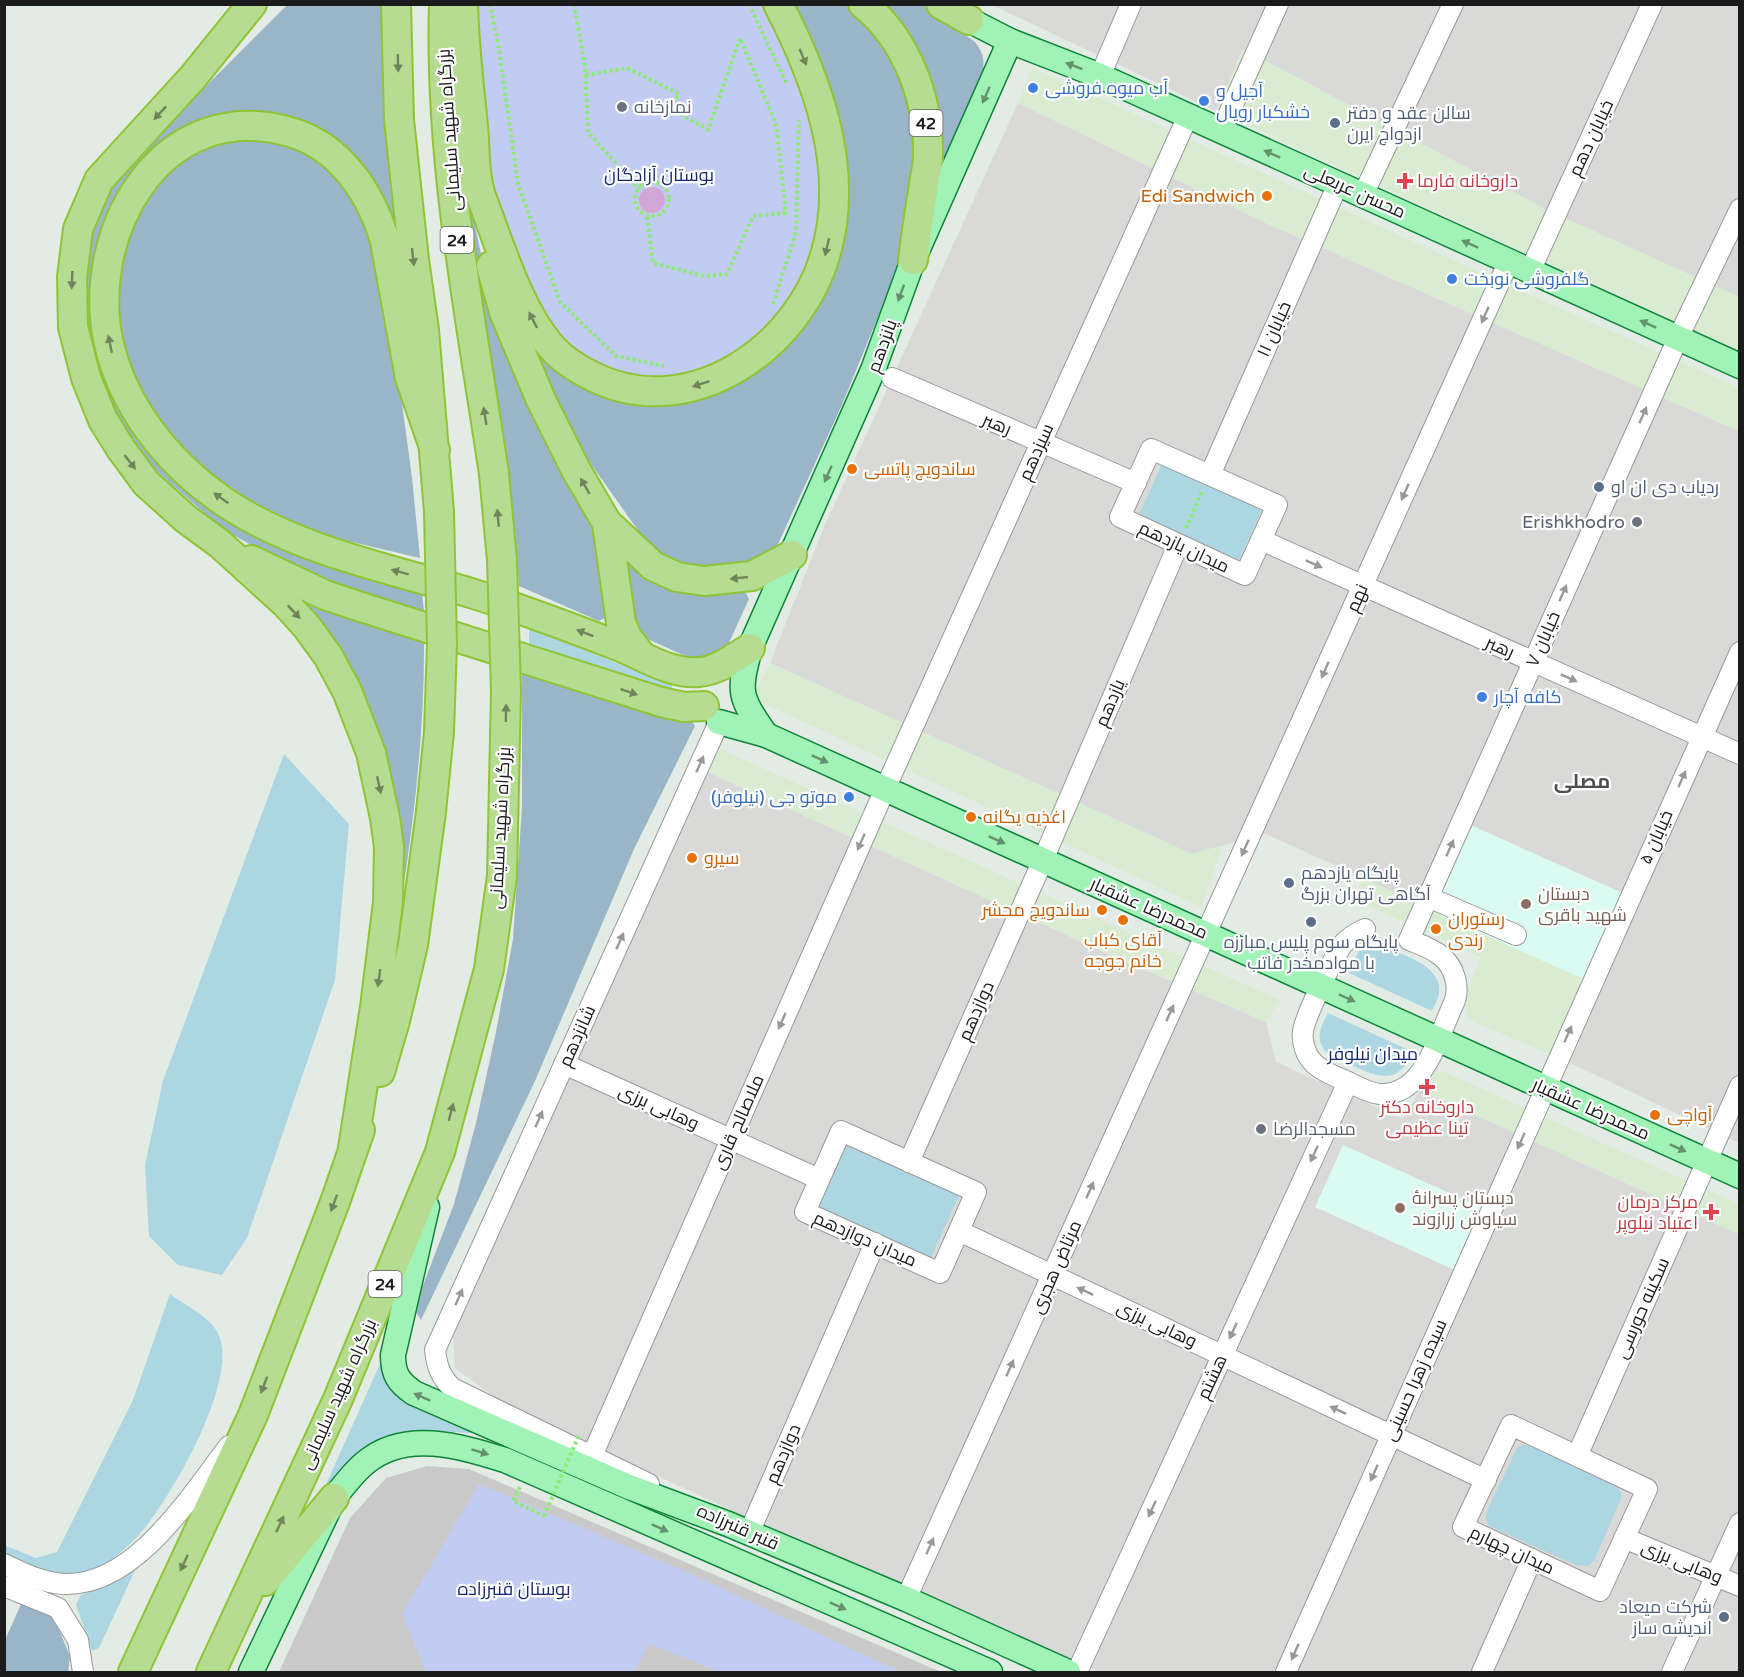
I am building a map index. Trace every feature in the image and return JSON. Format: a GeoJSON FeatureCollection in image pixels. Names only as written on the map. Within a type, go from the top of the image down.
{"type":"FeatureCollection","features":[{"type":"Feature","properties":{"kind":"highway"},"geometry":{"type":"LineString","coordinates":[[252,4],[194,77],[99,180],[78,229],[72,277],[73,327],[86,378],[104,420],[121,449],[146,483],[186,519],[220,544],[286,603],[316,638],[347,691],[371,753],[378,778],[389,847],[388,902],[375,1007],[353,1148]]}},
{"type":"Feature","properties":{"kind":"highway"},"geometry":{"type":"LineString","coordinates":[[194,77],[276,4]]}},
{"type":"Feature","properties":{"kind":"highway"},"geometry":{"type":"LineString","coordinates":[[133,1672],[253,1415],[335,1202],[375,1089],[395,1021],[413,945],[439,732],[442,644],[435,450],[424,330],[399,120],[396,4]]}},
{"type":"Feature","properties":{"kind":"highway","name":"بزرگراه شهید سلیمانی"},"geometry":{"type":"LineString","coordinates":[[211,1672],[338,1399],[440,1152],[489,969],[502,876],[506,691],[502,560],[494,474],[456,232],[448,156],[443,36],[444,4]]}},
{"type":"Feature","properties":{"kind":"highway"},"geometry":{"type":"LineString","coordinates":[[463,4],[479,188],[491,265],[504,312],[541,400],[576,470],[607,523],[653,566],[677,577],[704,581],[752,576],[792,555]]}},
{"type":"Feature","properties":{"kind":"highway"},"geometry":{"type":"LineString","coordinates":[[479,188],[501,252],[538,330],[556,352],[578,368],[607,383],[630,390],[656,391],[697,386],[717,379],[748,361],[775,340],[806,302],[824,260],[832,223],[834,180],[824,117],[809,71],[778,4]]}},
{"type":"Feature","properties":{"kind":"highway","name":"42"},"geometry":{"type":"LineString","coordinates":[[862,4],[887,28],[911,68],[926,128],[928,157],[913,260]]}},
{"type":"Feature","properties":{"kind":"highway"},"geometry":{"type":"LineString","coordinates":[[941,4],[972,12]]}},
{"type":"Feature","properties":{"kind":"highway"},"geometry":{"type":"LineString","coordinates":[[435,450],[410,378],[379,219],[363,188],[344,165],[324,148],[302,135],[278,128],[253,125],[223,128],[199,135],[177,147],[156,166],[141,183],[125,208],[112,240],[106,280],[106,322],[117,370],[138,414],[152,435],[177,463],[206,488],[233,507],[281,533],[345,557],[534,613],[678,671],[700,672],[716,668],[750,648]]}},
{"type":"Feature","properties":{"kind":"highway"},"geometry":{"type":"LineString","coordinates":[[607,523],[621,623],[627,637],[640,654]]}},
{"type":"Feature","properties":{"kind":"highway"},"geometry":{"type":"LineString","coordinates":[[220,544],[325,595],[661,702],[712,714]]}},
{"type":"Feature","properties":{"kind":"highway"},"geometry":{"type":"LineString","coordinates":[[678,671],[712,714]]}},
{"type":"Feature","properties":{"kind":"highway"},"geometry":{"type":"LineString","coordinates":[[233,1672],[238,1613],[334,1498]]}},
{"type":"Feature","properties":{"kind":"main road","name":"محسن عربعلی"},"geometry":{"type":"LineString","coordinates":[[972,12],[1010,41],[1100,76],[1740,366]]}},
{"type":"Feature","properties":{"kind":"main road","name":"پانزدهم"},"geometry":{"type":"LineString","coordinates":[[766,735],[743,699],[742,680],[750,648],[873,370],[913,260],[1010,41]]}},
{"type":"Feature","properties":{"kind":"main road","name":"محمدرضا عشقیار"},"geometry":{"type":"LineString","coordinates":[[712,714],[766,735],[1740,1176]]}},
{"type":"Feature","properties":{"kind":"main road"},"geometry":{"type":"LineString","coordinates":[[440,1152],[393,1355],[396,1377],[402,1385],[414,1393],[629,1487],[739,1528]]}},
{"type":"Feature","properties":{"kind":"main road","name":"قنبر قنبرزاده"},"geometry":{"type":"LineString","coordinates":[[251,1672],[334,1498],[352,1475],[382,1451],[423,1443],[463,1447],[505,1460],[990,1672]]}},
{"type":"Feature","properties":{"kind":"main road","name":"قنبر قنبرزاده"},"geometry":{"type":"LineString","coordinates":[[739,1528],[906,1599],[1068,1672]]}},
{"type":"Feature","properties":{"kind":"street"},"geometry":{"type":"LineString","coordinates":[[1100,76],[1131,4]]}},
{"type":"Feature","properties":{"kind":"street"},"geometry":{"type":"LineString","coordinates":[[1221,131],[1278,4]]}},
{"type":"Feature","properties":{"kind":"street"},"geometry":{"type":"LineString","coordinates":[[1363,195],[1453,4]]}},
{"type":"Feature","properties":{"kind":"street","name":"خیابان دهم"},"geometry":{"type":"LineString","coordinates":[[1520,266],[1652,4]]}},
{"type":"Feature","properties":{"kind":"street","name":"سیزدهم"},"geometry":{"type":"LineString","coordinates":[[885,789],[1188,116]]}},
{"type":"Feature","properties":{"kind":"street","name":"خیابان ۱۱"},"geometry":{"type":"LineString","coordinates":[[1210,475],[1338,184]]}},
{"type":"Feature","properties":{"kind":"street","name":"خیابان ۷"},"geometry":{"type":"LineString","coordinates":[[1438,1039],[1456,1000],[1457,987],[1454,974],[1441,956],[1409,940],[1678,338],[1740,209]]}},
{"type":"Feature","properties":{"kind":"street","name":"نهم"},"geometry":{"type":"LineString","coordinates":[[1206,934],[1363,585],[1520,266]]}},
{"type":"Feature","properties":{"kind":"street","name":"رهبر"},"geometry":{"type":"LineString","coordinates":[[892,378],[1136,483]]}},
{"type":"Feature","properties":{"kind":"street","name":"میدان یازدهم"},"geometry":{"type":"LineString","coordinates":[[1151,449],[1210,475],[1277,505],[1245,575],[1120,517],[1151,449]]}},
{"type":"Feature","properties":{"kind":"street","name":"رهبر"},"geometry":{"type":"LineString","coordinates":[[1261,540],[1740,754]]}},
{"type":"Feature","properties":{"kind":"street","name":"یازدهم"},"geometry":{"type":"LineString","coordinates":[[1043,860],[1178,545]]}},
{"type":"Feature","properties":{"kind":"street","name":"خیابان ۵"},"geometry":{"type":"LineString","coordinates":[[1544,1088],[1740,652]]}},
{"type":"Feature","properties":{"kind":"street","name":"شانزدهم"},"geometry":{"type":"LineString","coordinates":[[435,1350],[564,1064],[712,714]]}},
{"type":"Feature","properties":{"kind":"street","name":"ملاصالح قاری"},"geometry":{"type":"LineString","coordinates":[[592,1456],[885,789]]}},
{"type":"Feature","properties":{"kind":"street","name":"دوازدهم"},"geometry":{"type":"LineString","coordinates":[[909,1162],[1043,860]]}},
{"type":"Feature","properties":{"kind":"street"},"geometry":{"type":"LineString","coordinates":[[1428,897],[1516,935]]}},
{"type":"Feature","properties":{"kind":"street"},"geometry":{"type":"LineString","coordinates":[[1365,930],[1356,933],[1342,945],[1305,1023],[1303,1032],[1305,1050],[1316,1065],[1369,1092],[1382,1094],[1405,1088],[1421,1073],[1438,1039]]}},
{"type":"Feature","properties":{"kind":"street","name":"مرتاض هجری"},"geometry":{"type":"LineString","coordinates":[[906,1599],[1206,934]]}},
{"type":"Feature","properties":{"kind":"street","name":"وهابی برزی"},"geometry":{"type":"LineString","coordinates":[[564,1064],[819,1179]]}},
{"type":"Feature","properties":{"kind":"street","name":"هشتم"},"geometry":{"type":"LineString","coordinates":[[1077,1672],[1348,1082]]}},
{"type":"Feature","properties":{"kind":"street","name":"سکینه حورسی"},"geometry":{"type":"LineString","coordinates":[[1577,1456],[1740,1086]]}},
{"type":"Feature","properties":{"kind":"street","name":"سیده زهرا حسینی"},"geometry":{"type":"LineString","coordinates":[[1286,1672],[1544,1088]]}},
{"type":"Feature","properties":{"kind":"street","name":"میدان دوازدهم"},"geometry":{"type":"LineString","coordinates":[[841,1131],[909,1162],[976,1192],[940,1273],[805,1212],[841,1131]]}},
{"type":"Feature","properties":{"kind":"street","name":"وهابی برزی"},"geometry":{"type":"LineString","coordinates":[[959,1231],[1486,1480]]}},
{"type":"Feature","properties":{"kind":"street","name":"دوازدهم"},"geometry":{"type":"LineString","coordinates":[[739,1528],[875,1244]]}},
{"type":"Feature","properties":{"kind":"street","name":"قنبر قنبرزاده"},"geometry":{"type":"LineString","coordinates":[[435,1350],[437,1366],[442,1377],[452,1388],[739,1528]]}},
{"type":"Feature","properties":{"kind":"street"},"geometry":{"type":"LineString","coordinates":[[4,1564],[32,1577],[65,1584],[86,1581],[114,1571],[151,1542],[192,1494],[253,1415]]}},
{"type":"Feature","properties":{"kind":"street","name":"میدان چهارم"},"geometry":{"type":"LineString","coordinates":[[1511,1425],[1577,1456],[1647,1489],[1600,1591],[1463,1527],[1511,1425]]}},
{"type":"Feature","properties":{"kind":"street"},"geometry":{"type":"LineString","coordinates":[[1672,1672],[1740,1523]]}},
{"type":"Feature","properties":{"kind":"street","name":"وهابی برزی"},"geometry":{"type":"LineString","coordinates":[[1624,1539],[1740,1586]]}},
{"type":"Feature","properties":{"kind":"street"},"geometry":{"type":"LineString","coordinates":[[1482,1672],[1532,1559]]}},
{"type":"Feature","properties":{"kind":"street"},"geometry":{"type":"LineString","coordinates":[[4,1586],[58,1608],[78,1640],[83,1672]]}},
{"type":"Feature","properties":{"kind":"path"},"geometry":{"type":"LineString","coordinates":[[490,4],[500,49],[518,184],[560,302],[616,357],[674,368]]}},
{"type":"Feature","properties":{"kind":"path"},"geometry":{"type":"LineString","coordinates":[[574,4],[586,75],[588,132],[639,189]]}},
{"type":"Feature","properties":{"kind":"path"},"geometry":{"type":"LineString","coordinates":[[749,4],[790,92]]}},
{"type":"Feature","properties":{"kind":"path"},"geometry":{"type":"LineString","coordinates":[[586,75],[627,68],[678,94],[672,109],[708,130],[740,38],[776,124],[786,213],[753,216],[727,274],[704,276],[654,263],[647,216]]}},
{"type":"Feature","properties":{"kind":"path"},"geometry":{"type":"LineString","coordinates":[[769,315],[796,232],[799,112]]}},
{"type":"Feature","properties":{"kind":"path"},"geometry":{"type":"LineString","coordinates":[[654,182],[664,187],[667,192],[669,197],[667,208],[658,215],[647,216],[636,205],[635,199],[639,189],[654,182]]}},
{"type":"Feature","properties":{"kind":"path"},"geometry":{"type":"LineString","coordinates":[[1178,545],[1210,475]]}},
{"type":"Feature","properties":{"kind":"path"},"geometry":{"type":"LineString","coordinates":[[513,1501],[544,1516],[579,1436]]}},
{"type":"Feature","properties":{"kind":"shaded area"},"geometry":{"type":"Polygon","coordinates":[[[990,4],[1739,5],[1739,297],[1545,209],[1243,49],[1216,111],[990,4]]]}},
{"type":"Feature","properties":{"kind":"shaded area"},"geometry":{"type":"Polygon","coordinates":[[[287,5],[383,5],[383,91],[391,192],[415,359],[340,153],[216,122],[104,244],[138,427],[336,568],[422,593],[424,611],[340,587],[276,559],[226,531],[144,460],[110,404],[99,374],[88,331],[86,265],[92,233],[103,203],[127,165],[287,5]]]}},
{"type":"Feature","properties":{"kind":"shaded area"},"geometry":{"type":"Polygon","coordinates":[[[785,5],[852,5],[898,60],[918,147],[908,244],[841,407],[773,555],[712,574],[674,561],[647,543],[561,422],[520,312],[758,368],[790,343],[818,305],[836,261],[785,5]]]}},
{"type":"Feature","properties":{"kind":"shaded area"},"geometry":{"type":"Polygon","coordinates":[[[870,5],[923,5],[975,42],[983,58],[982,75],[921,233],[938,148],[870,5]]]}},
{"type":"Feature","properties":{"kind":"shaded area"},"geometry":{"type":"Polygon","coordinates":[[[1243,49],[1545,209],[1739,297],[1739,350],[1216,111],[1243,49]]]}},
{"type":"Feature","properties":{"kind":"shaded area"},"geometry":{"type":"Polygon","coordinates":[[[1032,67],[1521,291],[1739,388],[1739,431],[1268,224],[1018,103],[1032,67]]]}},
{"type":"Feature","properties":{"kind":"shaded area"},"geometry":{"type":"Polygon","coordinates":[[[1018,103],[1268,224],[1739,431],[1739,1143],[1570,1063],[1602,987],[1266,834],[1192,854],[770,663],[824,527],[1018,103]]]}},
{"type":"Feature","properties":{"kind":"shaded area"},"geometry":{"type":"Polygon","coordinates":[[[217,137],[297,141],[359,194],[385,277],[412,478],[420,558],[339,539],[287,521],[197,474],[129,381],[112,281],[147,185],[217,137]]]}},
{"type":"Feature","properties":{"kind":"shaded area"},"geometry":{"type":"Polygon","coordinates":[[[463,143],[470,202],[485,273],[598,535],[609,616],[599,621],[519,586],[515,529],[469,263],[463,143]]]}},
{"type":"Feature","properties":{"kind":"shaded area"},"geometry":{"type":"Polygon","coordinates":[[[652,187],[661,191],[665,200],[661,209],[652,213],[643,209],[639,200],[643,191],[652,187]]]}},
{"type":"Feature","properties":{"kind":"shaded area"},"geometry":{"type":"Polygon","coordinates":[[[616,541],[743,588],[749,599],[727,647],[712,659],[695,658],[683,655],[628,630],[616,541]]]}},
{"type":"Feature","properties":{"kind":"shaded area"},"geometry":{"type":"Polygon","coordinates":[[[265,576],[424,633],[423,705],[418,775],[399,916],[384,781],[265,576]]]}},
{"type":"Feature","properties":{"kind":"shaded area"},"geometry":{"type":"Polygon","coordinates":[[[770,663],[1192,854],[1223,845],[1201,907],[752,698],[770,663]]]}},
{"type":"Feature","properties":{"kind":"shaded area"},"geometry":{"type":"Polygon","coordinates":[[[522,664],[692,722],[695,726],[634,849],[535,1081],[421,1320],[414,1309],[454,1204],[476,1123],[513,939],[522,807],[522,664]]]}},
{"type":"Feature","properties":{"kind":"shaded area"},"geometry":{"type":"Polygon","coordinates":[[[720,749],[1280,1000],[1266,1022],[1104,952],[708,772],[720,749]]]}},
{"type":"Feature","properties":{"kind":"shaded area"},"geometry":{"type":"Polygon","coordinates":[[[708,772],[1104,952],[1266,1022],[1276,1062],[1403,1119],[1420,1090],[1739,1234],[1739,1672],[1099,1672],[789,1537],[507,1406],[455,1368],[453,1336],[708,772]]]}},
{"type":"Feature","properties":{"kind":"shaded area","name":"دبستان شهید باقری"},"geometry":{"type":"Polygon","coordinates":[[[1466,823],[1627,895],[1588,981],[1427,909],[1466,823]]]}},
{"type":"Feature","properties":{"kind":"shaded area"},"geometry":{"type":"Polygon","coordinates":[[[1363,878],[1603,987],[1570,1063],[1469,1020],[1464,997],[1481,957],[1353,899],[1363,878]]]}},
{"type":"Feature","properties":{"kind":"shaded area"},"geometry":{"type":"Polygon","coordinates":[[[1431,1066],[1739,1204],[1739,1234],[1420,1090],[1431,1066]]]}},
{"type":"Feature","properties":{"kind":"shaded area","name":"دبستان پسرانهٔ سیاوش زرازوند"},"geometry":{"type":"Polygon","coordinates":[[[1343,1145],[1485,1209],[1457,1271],[1315,1207],[1343,1145]]]}},
{"type":"Feature","properties":{"kind":"shaded area","name":"بوستان قنبرزاده"},"geometry":{"type":"Polygon","coordinates":[[[427,1466],[469,1469],[941,1672],[279,1672],[350,1518],[386,1478],[427,1466]]]}},
{"type":"Feature","properties":{"kind":"shaded area"},"geometry":{"type":"Polygon","coordinates":[[[22,1602],[53,1614],[70,1657],[68,1672],[5,1672],[5,1640],[22,1602]]]}},
{"type":"Feature","properties":{"kind":"green space","name":"بوستان آزادگان"},"geometry":{"type":"Polygon","coordinates":[[[472,5],[773,5],[792,46],[827,179],[805,285],[732,362],[677,382],[610,375],[549,331],[499,218],[473,32],[472,5]]]}},
{"type":"Feature","properties":{"kind":"green space"},"geometry":{"type":"Polygon","coordinates":[[[1162,464],[1262,509],[1239,560],[1139,515],[1162,464]]]}},
{"type":"Feature","properties":{"kind":"green space"},"geometry":{"type":"Polygon","coordinates":[[[529,627],[641,673],[662,676],[672,683],[672,692],[584,664],[529,643],[529,627]]]}},
{"type":"Feature","properties":{"kind":"green space"},"geometry":{"type":"Polygon","coordinates":[[[284,754],[349,824],[335,980],[247,1238],[222,1275],[178,1265],[149,1236],[145,1165],[163,1081],[284,754]]]}},
{"type":"Feature","properties":{"kind":"green space","name":"میدان نیلوفر"},"geometry":{"type":"Polygon","coordinates":[[[1375,945],[1420,962],[1435,976],[1439,984],[1439,994],[1432,1011],[1347,972],[1359,951],[1375,945]]]}},
{"type":"Feature","properties":{"kind":"green space","name":"میدان نیلوفر"},"geometry":{"type":"Polygon","coordinates":[[[1328,1013],[1413,1052],[1400,1071],[1384,1076],[1367,1072],[1335,1058],[1325,1051],[1320,1040],[1321,1028],[1328,1013]]]}},
{"type":"Feature","properties":{"kind":"green space"},"geometry":{"type":"Polygon","coordinates":[[[846,1145],[959,1195],[931,1258],[818,1207],[846,1145]]]}},
{"type":"Feature","properties":{"kind":"green space"},"geometry":{"type":"Polygon","coordinates":[[[170,1294],[212,1324],[222,1350],[220,1376],[212,1406],[183,1469],[166,1498],[150,1522],[129,1545],[114,1558],[88,1572],[65,1577],[5,1560],[4,1545],[36,1558],[57,1552],[133,1400],[170,1294]]]}},
{"type":"Feature","properties":{"kind":"green space"},"geometry":{"type":"Polygon","coordinates":[[[388,1346],[386,1361],[485,1435],[443,1432],[402,1434],[311,1518],[388,1346]]]}},
{"type":"Feature","properties":{"kind":"green space"},"geometry":{"type":"Polygon","coordinates":[[[1530,1445],[1617,1485],[1622,1496],[1594,1561],[1588,1566],[1576,1565],[1489,1526],[1486,1519],[1487,1511],[1517,1448],[1530,1445]]]}},
{"type":"Feature","properties":{"kind":"green space","name":"بوستان قنبرزاده"},"geometry":{"type":"Polygon","coordinates":[[[479,1484],[682,1570],[901,1672],[720,1672],[649,1644],[634,1672],[426,1672],[402,1614],[479,1484]]]}},
{"type":"Feature","properties":{"kind":"green space"},"geometry":{"type":"Polygon","coordinates":[[[136,1568],[99,1648],[92,1651],[76,1605],[80,1596],[136,1568]]]}},
{"type":"Feature","properties":{"kind":"place","name":"آب میوه فروشی"},"geometry":{"type":"Point","coordinates":[1033,88]}},
{"type":"Feature","properties":{"kind":"place","name":"آجیل و خشکبار رویال"},"geometry":{"type":"Point","coordinates":[1204,101]}},
{"type":"Feature","properties":{"kind":"place","name":"نمازخانه"},"geometry":{"type":"Point","coordinates":[622,107]}},
{"type":"Feature","properties":{"kind":"place","name":"سالن عقد و دفتر ازدواج ایرن"},"geometry":{"type":"Point","coordinates":[1335,123]}},
{"type":"Feature","properties":{"kind":"place","name":"داروخانه فارما"},"geometry":{"type":"Point","coordinates":[1405,181]}},
{"type":"Feature","properties":{"kind":"place","name":"Edi Sandwich"},"geometry":{"type":"Point","coordinates":[1267,196]}},
{"type":"Feature","properties":{"kind":"place","name":"گلفروشی نوبخت"},"geometry":{"type":"Point","coordinates":[1452,279]}},
{"type":"Feature","properties":{"kind":"place","name":"ساندویچ پاتسی"},"geometry":{"type":"Point","coordinates":[852,469]}},
{"type":"Feature","properties":{"kind":"place","name":"ردیاب دی ان او"},"geometry":{"type":"Point","coordinates":[1599,487]}},
{"type":"Feature","properties":{"kind":"place","name":"Erishkhodro"},"geometry":{"type":"Point","coordinates":[1637,522]}},
{"type":"Feature","properties":{"kind":"place","name":"کافه آچار"},"geometry":{"type":"Point","coordinates":[1482,697]}},
{"type":"Feature","properties":{"kind":"place","name":"موتو جی (نیلوفر)"},"geometry":{"type":"Point","coordinates":[849,797]}},
{"type":"Feature","properties":{"kind":"place","name":"اغذیه یگانه"},"geometry":{"type":"Point","coordinates":[971,817]}},
{"type":"Feature","properties":{"kind":"place","name":"سیرو"},"geometry":{"type":"Point","coordinates":[692,858]}},
{"type":"Feature","properties":{"kind":"place","name":"پایگاه یازدهم آگاهی تهران بزرگ"},"geometry":{"type":"Point","coordinates":[1289,883]}},
{"type":"Feature","properties":{"kind":"place","name":"دبستان شهید باقری"},"geometry":{"type":"Point","coordinates":[1526,904]}},
{"type":"Feature","properties":{"kind":"place","name":"ساندویچ محشر"},"geometry":{"type":"Point","coordinates":[1102,910]}},
{"type":"Feature","properties":{"kind":"place","name":"آقای کباب خانم جوجه"},"geometry":{"type":"Point","coordinates":[1123,920]}},
{"type":"Feature","properties":{"kind":"place","name":"پایگاه سوم پلیس مبارزه با موادمخدر فاتب"},"geometry":{"type":"Point","coordinates":[1311,922]}},
{"type":"Feature","properties":{"kind":"place","name":"رستوران رندی"},"geometry":{"type":"Point","coordinates":[1436,929]}},
{"type":"Feature","properties":{"kind":"place","name":"داروخانه دکتر تینا عظیمی"},"geometry":{"type":"Point","coordinates":[1427,1087]}},
{"type":"Feature","properties":{"kind":"place","name":"آواچی"},"geometry":{"type":"Point","coordinates":[1655,1115]}},
{"type":"Feature","properties":{"kind":"place","name":"مسجدالرضا"},"geometry":{"type":"Point","coordinates":[1261,1129]}},
{"type":"Feature","properties":{"kind":"place","name":"دبستان پسرانهٔ سیاوش زرازوند"},"geometry":{"type":"Point","coordinates":[1400,1208]}},
{"type":"Feature","properties":{"kind":"place","name":"مرکز درمان اعتیاد نیلوپر"},"geometry":{"type":"Point","coordinates":[1711,1212]}},
{"type":"Feature","properties":{"kind":"place","name":"شرکت میعاد اندیشه ساز"},"geometry":{"type":"Point","coordinates":[1724,1617]}},
{"type":"Feature","properties":{"kind":"district","name":"مصلی"},"geometry":{"type":"Point","coordinates":[1582,781]}}]}
